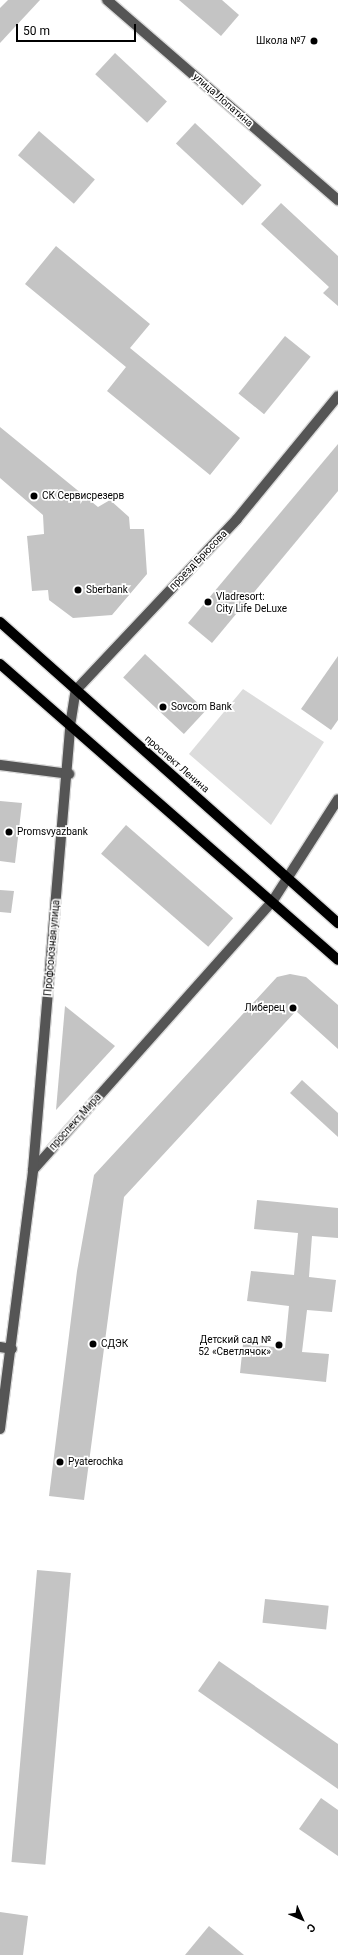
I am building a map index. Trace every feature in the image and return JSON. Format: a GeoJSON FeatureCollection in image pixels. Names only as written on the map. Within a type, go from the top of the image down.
{"type":"FeatureCollection","features":[{"type":"Feature","properties":{"kind":"main road","name":"проспект Ленина"},"geometry":{"type":"LineString","coordinates":[[0,622],[338,923]]}},
{"type":"Feature","properties":{"kind":"main road"},"geometry":{"type":"LineString","coordinates":[[0,664],[338,960]]}},
{"type":"Feature","properties":{"kind":"street","name":"улица Лопатина"},"geometry":{"type":"LineString","coordinates":[[108,0],[338,200]]}},
{"type":"Feature","properties":{"kind":"street","name":"проезд Брюсова"},"geometry":{"type":"LineString","coordinates":[[76,690],[237,519],[293,455],[338,396]]}},
{"type":"Feature","properties":{"kind":"street"},"geometry":{"type":"LineString","coordinates":[[70,726],[76,690]]}},
{"type":"Feature","properties":{"kind":"street","name":"Профсоюзная улица"},"geometry":{"type":"LineString","coordinates":[[33,1170],[68,774],[70,726]]}},
{"type":"Feature","properties":{"kind":"street"},"geometry":{"type":"LineString","coordinates":[[0,765],[68,774]]}},
{"type":"Feature","properties":{"kind":"street","name":"проспект Мира"},"geometry":{"type":"LineString","coordinates":[[33,1170],[272,902],[338,799]]}},
{"type":"Feature","properties":{"kind":"street"},"geometry":{"type":"LineString","coordinates":[[0,1429],[12,1349],[33,1170]]}},
{"type":"Feature","properties":{"kind":"street"},"geometry":{"type":"LineString","coordinates":[[0,1348],[12,1349]]}},
{"type":"Feature","properties":{"kind":"shaded area"},"geometry":{"type":"Polygon","coordinates":[[[243,689],[324,742],[271,825],[189,754],[243,689]]]}},
{"type":"Feature","properties":{"kind":"building"},"geometry":{"type":"Polygon","coordinates":[[[8,0],[40,0],[0,43],[0,8],[8,0]]]}},
{"type":"Feature","properties":{"kind":"building"},"geometry":{"type":"Polygon","coordinates":[[[179,0],[222,0],[239,15],[221,36],[179,0]]]}},
{"type":"Feature","properties":{"kind":"building"},"geometry":{"type":"Polygon","coordinates":[[[115,53],[167,101],[147,123],[95,74],[115,53]]]}},
{"type":"Feature","properties":{"kind":"building"},"geometry":{"type":"Polygon","coordinates":[[[195,123],[262,185],[242,206],[176,143],[195,123]]]}},
{"type":"Feature","properties":{"kind":"building"},"geometry":{"type":"Polygon","coordinates":[[[39,131],[95,180],[74,204],[18,155],[39,131]]]}},
{"type":"Feature","properties":{"kind":"building"},"geometry":{"type":"Polygon","coordinates":[[[281,203],[338,256],[338,306],[323,293],[329,287],[261,224],[281,203]]]}},
{"type":"Feature","properties":{"kind":"building"},"geometry":{"type":"Polygon","coordinates":[[[56,246],[150,324],[130,348],[240,438],[210,475],[107,391],[126,367],[25,284],[56,246]]]}},
{"type":"Feature","properties":{"kind":"building"},"geometry":{"type":"Polygon","coordinates":[[[285,336],[311,357],[264,414],[238,394],[285,336]]]}},
{"type":"Feature","properties":{"kind":"building"},"geometry":{"type":"Polygon","coordinates":[[[0,427],[98,507],[110,500],[129,517],[130,529],[144,529],[147,574],[112,615],[73,618],[49,600],[48,590],[32,591],[27,536],[44,534],[43,515],[0,478],[0,427]]]}},
{"type":"Feature","properties":{"kind":"building"},"geometry":{"type":"Polygon","coordinates":[[[338,444],[338,491],[212,643],[188,623],[338,444]]]}},
{"type":"Feature","properties":{"kind":"building"},"geometry":{"type":"Polygon","coordinates":[[[145,654],[206,711],[184,734],[123,677],[145,654]]]}},
{"type":"Feature","properties":{"kind":"building"},"geometry":{"type":"Polygon","coordinates":[[[338,656],[338,720],[331,730],[301,709],[338,656]]]}},
{"type":"Feature","properties":{"kind":"building","name":"Promsvyazbank"},"geometry":{"type":"Polygon","coordinates":[[[0,801],[22,803],[15,863],[0,861],[0,801]]]}},
{"type":"Feature","properties":{"kind":"building"},"geometry":{"type":"Polygon","coordinates":[[[126,825],[233,918],[208,947],[101,854],[126,825]]]}},
{"type":"Feature","properties":{"kind":"building"},"geometry":{"type":"Polygon","coordinates":[[[0,890],[14,891],[11,913],[0,912],[0,890]]]}},
{"type":"Feature","properties":{"kind":"building"},"geometry":{"type":"Polygon","coordinates":[[[290,974],[306,977],[338,1005],[338,1049],[296,1011],[124,1197],[84,1500],[49,1496],[77,1271],[94,1175],[277,977],[290,974]]]}},
{"type":"Feature","properties":{"kind":"building"},"geometry":{"type":"Polygon","coordinates":[[[65,1006],[115,1046],[56,1110],[65,1006]]]}},
{"type":"Feature","properties":{"kind":"building"},"geometry":{"type":"Polygon","coordinates":[[[302,1080],[338,1113],[338,1137],[290,1093],[302,1080]]]}},
{"type":"Feature","properties":{"kind":"building"},"geometry":{"type":"Polygon","coordinates":[[[257,1200],[338,1208],[338,1238],[312,1236],[309,1277],[336,1280],[332,1312],[307,1310],[302,1352],[329,1354],[326,1382],[240,1373],[243,1344],[285,1348],[289,1306],[247,1301],[251,1271],[294,1275],[298,1233],[254,1229],[257,1200]]]}},
{"type":"Feature","properties":{"kind":"building"},"geometry":{"type":"Polygon","coordinates":[[[37,1570],[71,1573],[45,1865],[11,1862],[37,1570]]]}},
{"type":"Feature","properties":{"kind":"building"},"geometry":{"type":"Polygon","coordinates":[[[265,1599],[329,1606],[326,1630],[262,1623],[265,1599]]]}},
{"type":"Feature","properties":{"kind":"building"},"geometry":{"type":"Polygon","coordinates":[[[219,1661],[338,1744],[338,1789],[198,1691],[219,1661]]]}},
{"type":"Feature","properties":{"kind":"building"},"geometry":{"type":"Polygon","coordinates":[[[321,1798],[338,1810],[338,1856],[299,1829],[321,1798]]]}},
{"type":"Feature","properties":{"kind":"building"},"geometry":{"type":"Polygon","coordinates":[[[0,1912],[28,1916],[23,1955],[0,1955],[0,1912]]]}},
{"type":"Feature","properties":{"kind":"building"},"geometry":{"type":"Polygon","coordinates":[[[209,1926],[244,1955],[185,1955],[209,1926]]]}},
{"type":"Feature","properties":{"kind":"place","name":"Школа №7"},"geometry":{"type":"Point","coordinates":[314,41]}},
{"type":"Feature","properties":{"kind":"place","name":"СК Сервисрезерв"},"geometry":{"type":"Point","coordinates":[34,496]}},
{"type":"Feature","properties":{"kind":"place","name":"Sberbank"},"geometry":{"type":"Point","coordinates":[78,590]}},
{"type":"Feature","properties":{"kind":"place","name":"Vladresort: City Life DeLuxe"},"geometry":{"type":"Point","coordinates":[208,602]}},
{"type":"Feature","properties":{"kind":"place","name":"Sovcom Bank"},"geometry":{"type":"Point","coordinates":[163,707]}},
{"type":"Feature","properties":{"kind":"place","name":"Promsvyazbank"},"geometry":{"type":"Point","coordinates":[9,832]}},
{"type":"Feature","properties":{"kind":"place","name":"Либерец"},"geometry":{"type":"Point","coordinates":[293,1008]}},
{"type":"Feature","properties":{"kind":"place","name":"СДЭК"},"geometry":{"type":"Point","coordinates":[93,1344]}},
{"type":"Feature","properties":{"kind":"place","name":"Детский сад № 52 «Светлячок»"},"geometry":{"type":"Point","coordinates":[279,1345]}},
{"type":"Feature","properties":{"kind":"place","name":"Pyaterochka"},"geometry":{"type":"Point","coordinates":[60,1462]}}]}
